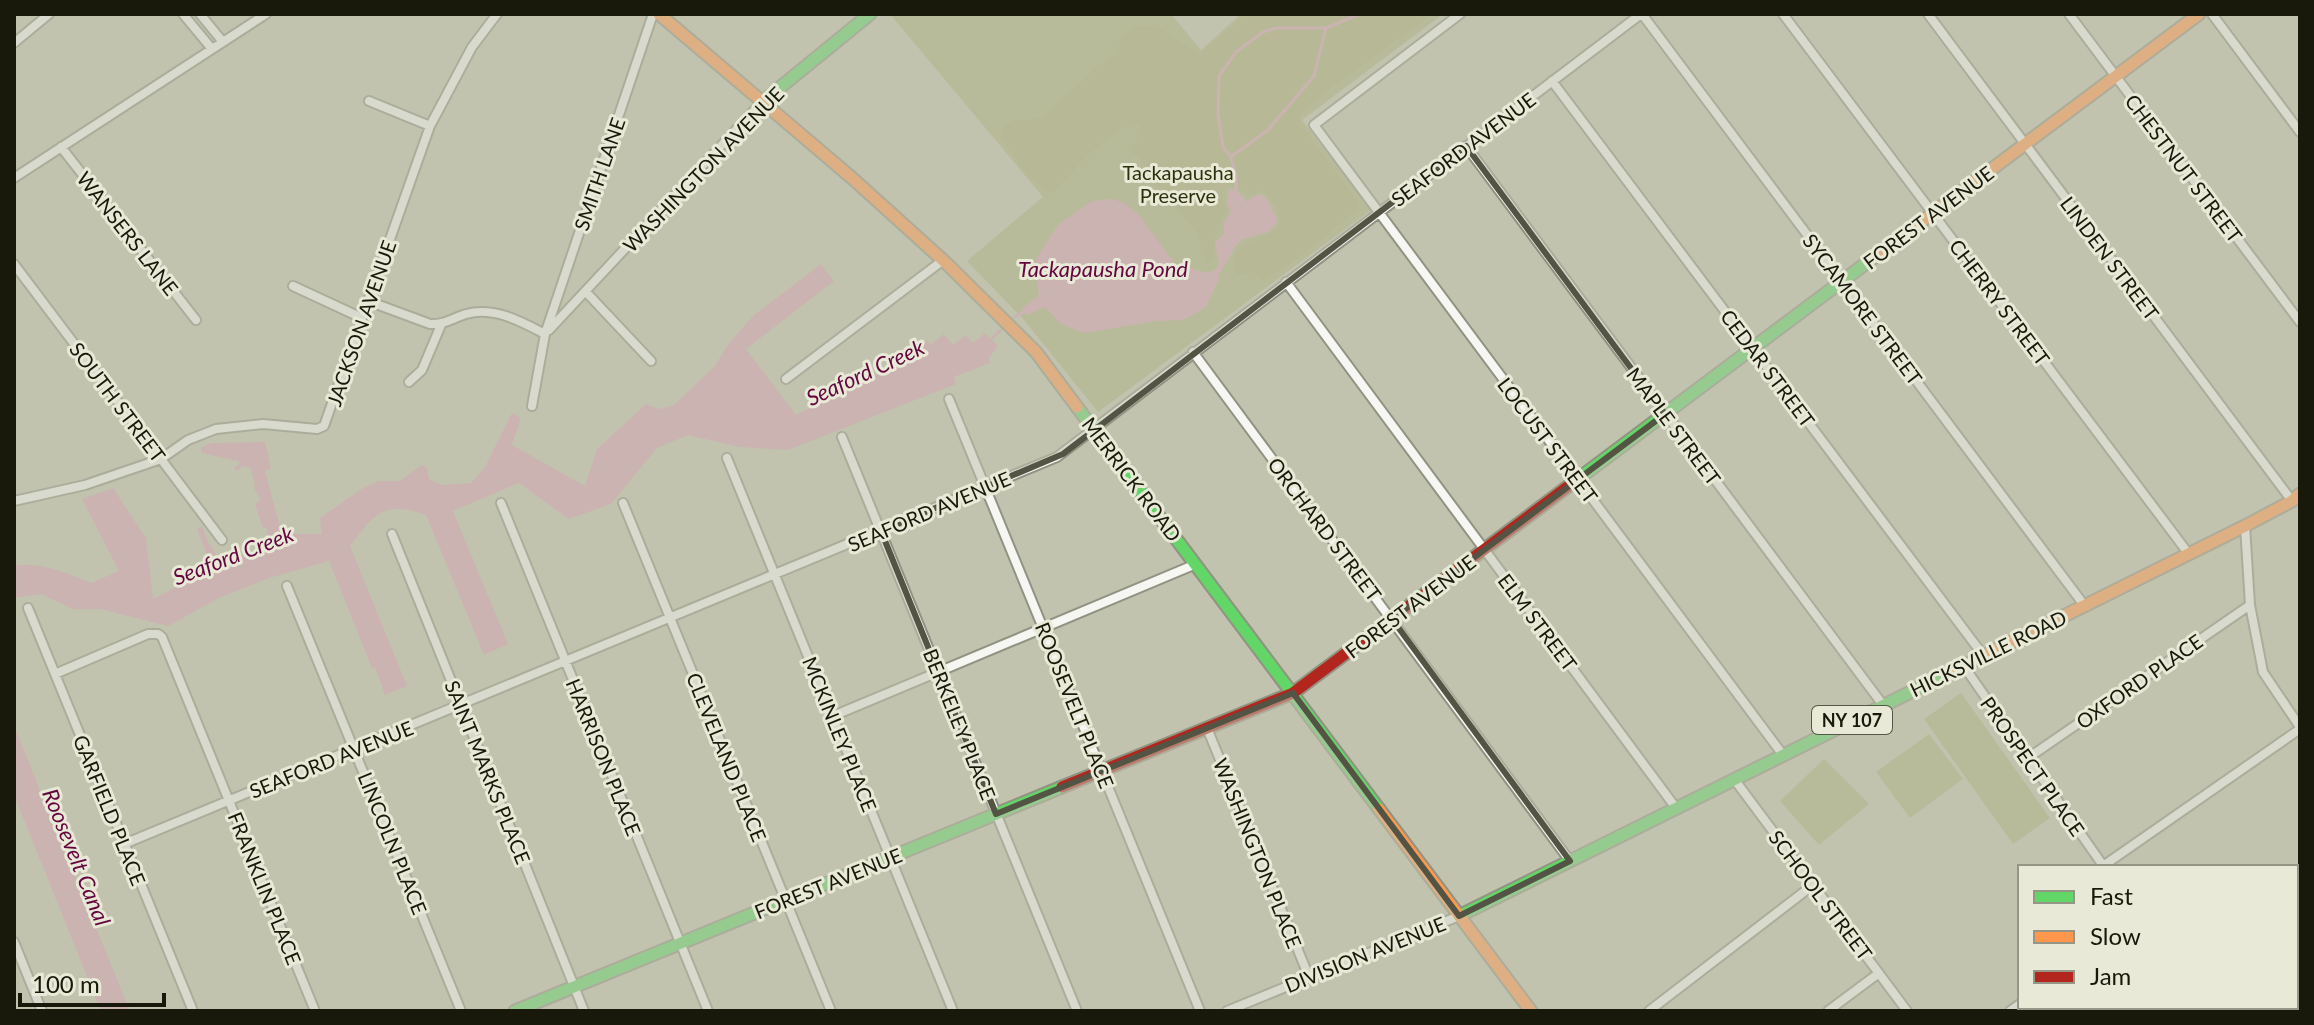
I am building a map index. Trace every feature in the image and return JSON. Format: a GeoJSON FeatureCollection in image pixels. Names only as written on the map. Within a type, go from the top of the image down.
{"type":"FeatureCollection","features":[{"type":"Feature","properties":{"kind":"main road","name":"MERRICK ROAD"},"geometry":{"type":"LineString","coordinates":[[656,14],[828,157],[994,308],[1036,352],[1531,1011]]}},
{"type":"Feature","properties":{"kind":"main road","name":"WASHINGTON AVENUE"},"geometry":{"type":"LineString","coordinates":[[761,103],[870,14]]}},
{"type":"Feature","properties":{"kind":"main road","name":"FOREST AVENUE"},"geometry":{"type":"LineString","coordinates":[[515,1011],[1293,693],[2199,14]]}},
{"type":"Feature","properties":{"kind":"main road","name":"HICKSVILLE ROAD"},"geometry":{"type":"LineString","coordinates":[[1459,916],[2297,499]]}},
{"type":"Feature","properties":{"kind":"street"},"geometry":{"type":"LineString","coordinates":[[14,43],[49,14]]}},
{"type":"Feature","properties":{"kind":"street"},"geometry":{"type":"LineString","coordinates":[[183,14],[212,49]]}},
{"type":"Feature","properties":{"kind":"street"},"geometry":{"type":"LineString","coordinates":[[200,14],[223,42]]}},
{"type":"Feature","properties":{"kind":"street"},"geometry":{"type":"LineString","coordinates":[[14,178],[266,14]]}},
{"type":"Feature","properties":{"kind":"street","name":"JACKSON AVENUE"},"geometry":{"type":"LineString","coordinates":[[14,501],[85,485],[161,459],[188,440],[216,429],[263,424],[321,429],[430,126],[472,47],[497,14]]}},
{"type":"Feature","properties":{"kind":"street","name":"SMITH LANE"},"geometry":{"type":"LineString","coordinates":[[532,406],[545,334],[656,14]]}},
{"type":"Feature","properties":{"kind":"street","name":"LOCUST STREET"},"geometry":{"type":"LineString","coordinates":[[1460,14],[1314,125],[1783,755]]}},
{"type":"Feature","properties":{"kind":"street","name":"SEAFORD AVENUE"},"geometry":{"type":"LineString","coordinates":[[124,844],[1063,454],[1193,352],[1642,14]]}},
{"type":"Feature","properties":{"kind":"street","name":"SYCAMORE STREET"},"geometry":{"type":"LineString","coordinates":[[1642,14],[2084,605]]}},
{"type":"Feature","properties":{"kind":"street","name":"CHERRY STREET"},"geometry":{"type":"LineString","coordinates":[[1783,14],[2188,553]]}},
{"type":"Feature","properties":{"kind":"street","name":"LINDEN STREET"},"geometry":{"type":"LineString","coordinates":[[1928,14],[2297,499]]}},
{"type":"Feature","properties":{"kind":"street","name":"CHESTNUT STREET"},"geometry":{"type":"LineString","coordinates":[[2069,14],[2300,322]]}},
{"type":"Feature","properties":{"kind":"street"},"geometry":{"type":"LineString","coordinates":[[2212,14],[2300,132]]}},
{"type":"Feature","properties":{"kind":"street","name":"CEDAR STREET"},"geometry":{"type":"LineString","coordinates":[[1552,81],[1983,655]]}},
{"type":"Feature","properties":{"kind":"street"},"geometry":{"type":"LineString","coordinates":[[369,101],[430,126]]}},
{"type":"Feature","properties":{"kind":"street","name":"WASHINGTON AVENUE"},"geometry":{"type":"LineString","coordinates":[[545,334],[761,103]]}},
{"type":"Feature","properties":{"kind":"street","name":"MAPLE STREET"},"geometry":{"type":"LineString","coordinates":[[1466,146],[1883,705]]}},
{"type":"Feature","properties":{"kind":"street","name":"WANSERS LANE"},"geometry":{"type":"LineString","coordinates":[[61,147],[196,320]]}},
{"type":"Feature","properties":{"kind":"street"},"geometry":{"type":"LineString","coordinates":[[786,379],[942,261]]}},
{"type":"Feature","properties":{"kind":"street","name":"SOUTH STREET"},"geometry":{"type":"LineString","coordinates":[[14,264],[222,540]]}},
{"type":"Feature","properties":{"kind":"street","name":"ELM STREET"},"geometry":{"type":"LineString","coordinates":[[1286,282],[1676,808]]}},
{"type":"Feature","properties":{"kind":"street"},"geometry":{"type":"LineString","coordinates":[[293,286],[362,318]]}},
{"type":"Feature","properties":{"kind":"street"},"geometry":{"type":"LineString","coordinates":[[586,292],[651,361]]}},
{"type":"Feature","properties":{"kind":"street"},"geometry":{"type":"LineString","coordinates":[[368,301],[430,324],[441,325],[467,314],[490,312],[512,317],[545,334]]}},
{"type":"Feature","properties":{"kind":"street"},"geometry":{"type":"LineString","coordinates":[[409,382],[422,370],[441,325]]}},
{"type":"Feature","properties":{"kind":"street","name":"ORCHARD STREET"},"geometry":{"type":"LineString","coordinates":[[1193,352],[1570,861]]}},
{"type":"Feature","properties":{"kind":"street","name":"ROOSEVELT PLACE"},"geometry":{"type":"LineString","coordinates":[[949,399],[1200,1011]]}},
{"type":"Feature","properties":{"kind":"street","name":"BERKELEY PLACE"},"geometry":{"type":"LineString","coordinates":[[842,437],[1077,1011]]}},
{"type":"Feature","properties":{"kind":"street","name":"MCKINLEY PLACE"},"geometry":{"type":"LineString","coordinates":[[727,458],[953,1011]]}},
{"type":"Feature","properties":{"kind":"street","name":"HARRISON PLACE"},"geometry":{"type":"LineString","coordinates":[[501,503],[708,1011]]}},
{"type":"Feature","properties":{"kind":"street","name":"CLEVELAND PLACE"},"geometry":{"type":"LineString","coordinates":[[623,503],[831,1011]]}},
{"type":"Feature","properties":{"kind":"street"},"geometry":{"type":"LineString","coordinates":[[2104,865],[2300,728],[2263,672],[2250,605],[2245,526]]}},
{"type":"Feature","properties":{"kind":"street","name":"SAINT MARKS PLACE"},"geometry":{"type":"LineString","coordinates":[[392,534],[584,1011]]}},
{"type":"Feature","properties":{"kind":"street"},"geometry":{"type":"LineString","coordinates":[[833,716],[1196,564]]}},
{"type":"Feature","properties":{"kind":"street","name":"LINCOLN PLACE"},"geometry":{"type":"LineString","coordinates":[[287,586],[461,1011]]}},
{"type":"Feature","properties":{"kind":"street","name":"OXFORD PLACE"},"geometry":{"type":"LineString","coordinates":[[2028,758],[2250,605]]}},
{"type":"Feature","properties":{"kind":"street","name":"GARFIELD PLACE"},"geometry":{"type":"LineString","coordinates":[[28,608],[193,1011]]}},
{"type":"Feature","properties":{"kind":"street","name":"FRANKLIN PLACE"},"geometry":{"type":"LineString","coordinates":[[55,674],[148,634],[158,634],[164,641],[315,1011]]}},
{"type":"Feature","properties":{"kind":"street","name":"PROSPECT PLACE"},"geometry":{"type":"LineString","coordinates":[[1963,665],[2102,865]]}},
{"type":"Feature","properties":{"kind":"street","name":"WASHINGTON PLACE"},"geometry":{"type":"LineString","coordinates":[[1207,728],[1309,977]]}},
{"type":"Feature","properties":{"kind":"street","name":"SCHOOL STREET"},"geometry":{"type":"LineString","coordinates":[[1734,779],[1907,1011]]}},
{"type":"Feature","properties":{"kind":"street"},"geometry":{"type":"LineString","coordinates":[[1649,1011],[1813,885]]}},
{"type":"Feature","properties":{"kind":"street","name":"DIVISION AVENUE"},"geometry":{"type":"LineString","coordinates":[[1227,1011],[1459,916]]}},
{"type":"Feature","properties":{"kind":"street"},"geometry":{"type":"LineString","coordinates":[[14,942],[42,1011]]}},
{"type":"Feature","properties":{"kind":"street"},"geometry":{"type":"LineString","coordinates":[[1828,1011],[1879,973]]}},
{"type":"Feature","properties":{"kind":"highlighted area"},"geometry":{"type":"Polygon","coordinates":[[[1466,146],[1665,414],[1392,619],[1570,861],[1459,916],[1293,693],[996,814],[881,531],[1063,454],[1466,146]]]}},
{"type":"Feature","properties":{"kind":"green space","name":"Tackapausha Preserve"},"geometry":{"type":"Polygon","coordinates":[[[890,14],[1171,14],[1201,50],[1241,14],[1443,14],[1302,120],[1371,210],[1098,412],[1024,320],[967,261],[1043,197],[890,14]]]}},
{"type":"Feature","properties":{"kind":"green space"},"geometry":{"type":"Polygon","coordinates":[[[1246,14],[1433,14],[1328,90],[1300,115],[1300,123],[1359,203],[1359,208],[1301,257],[1262,281],[1252,272],[1237,275],[1232,266],[1236,250],[1276,229],[1280,215],[1274,205],[1262,191],[1250,196],[1231,185],[1225,188],[1222,193],[1227,210],[1215,238],[1215,255],[1208,263],[1195,231],[1170,196],[1147,179],[1138,155],[1132,154],[1131,147],[1139,136],[1140,122],[1115,133],[1104,142],[1053,194],[1023,168],[1000,135],[1004,125],[1017,119],[1043,117],[1098,65],[1114,56],[1124,34],[1136,26],[1156,26],[1200,54],[1246,14]]]}},
{"type":"Feature","properties":{"kind":"green space"},"geometry":{"type":"Polygon","coordinates":[[[1961,693],[2050,818],[2013,844],[1924,719],[1961,693]]]}},
{"type":"Feature","properties":{"kind":"green space"},"geometry":{"type":"Polygon","coordinates":[[[1929,734],[1963,779],[1910,818],[1876,772],[1929,734]]]}},
{"type":"Feature","properties":{"kind":"green space"},"geometry":{"type":"Polygon","coordinates":[[[1824,759],[1869,804],[1819,845],[1780,801],[1824,759]]]}},
{"type":"Feature","properties":{"kind":"water","name":"Tackapausha Pond"},"geometry":{"type":"Polygon","coordinates":[[[1230,189],[1238,192],[1247,202],[1261,194],[1278,221],[1268,232],[1241,240],[1233,249],[1219,273],[1206,307],[1183,320],[1156,321],[1085,333],[1061,324],[1045,307],[1028,315],[1022,308],[1039,296],[1035,261],[1058,225],[1092,201],[1112,199],[1124,203],[1139,215],[1176,265],[1207,273],[1215,270],[1219,264],[1215,243],[1224,234],[1224,223],[1231,211],[1227,200],[1230,189]]]}},
{"type":"Feature","properties":{"kind":"water"},"geometry":{"type":"Polygon","coordinates":[[[821,264],[834,281],[746,349],[796,415],[895,365],[928,341],[931,344],[944,334],[953,345],[966,335],[973,343],[985,333],[998,346],[989,358],[990,363],[954,377],[956,384],[788,450],[739,447],[688,435],[657,448],[611,504],[569,519],[519,483],[453,511],[508,644],[484,655],[426,515],[400,509],[381,513],[374,518],[350,546],[407,686],[385,695],[329,561],[269,578],[219,598],[168,626],[100,609],[73,609],[41,594],[14,598],[14,566],[43,567],[91,583],[119,571],[82,499],[113,488],[146,538],[153,599],[196,577],[211,565],[197,529],[202,526],[219,559],[269,548],[267,528],[263,528],[255,505],[261,499],[254,488],[251,468],[243,466],[237,471],[234,468],[240,463],[238,461],[202,453],[201,448],[211,443],[265,442],[271,469],[265,471],[282,534],[322,534],[320,518],[363,488],[379,481],[400,481],[421,465],[427,468],[429,479],[442,485],[471,483],[485,467],[512,413],[521,418],[512,445],[585,486],[597,449],[646,404],[659,409],[674,405],[714,367],[730,342],[754,315],[821,264]]]}},
{"type":"Feature","properties":{"kind":"water"},"geometry":{"type":"Polygon","coordinates":[[[14,726],[130,1011],[101,1011],[14,795],[14,726]]]}},
{"type":"Feature","properties":{"kind":"waterway","name":"Seaford Creek"},"geometry":{"type":"LineString","coordinates":[[1236,193],[1236,176],[1231,157],[1223,147],[1218,115],[1219,76],[1236,52],[1263,32],[1276,28],[1326,28],[1360,14]]}},
{"type":"Feature","properties":{"kind":"waterway"},"geometry":{"type":"LineString","coordinates":[[1232,156],[1268,130],[1314,76],[1326,28]]}},
{"type":"Feature","properties":{"kind":"waterway","name":"Seaford Creek"},"geometry":{"type":"LineString","coordinates":[[1015,317],[1028,309]]}},
{"type":"Feature","properties":{"kind":"waterway","name":"Seaford Creek"},"geometry":{"type":"LineString","coordinates":[[989,341],[1001,330]]}},
{"type":"Feature","properties":{"kind":"traffic: fast"},"geometry":{"type":"LineString","coordinates":[[761,103],[870,14]]}},
{"type":"Feature","properties":{"kind":"traffic: fast"},"geometry":{"type":"LineString","coordinates":[[1578,479],[1881,252]]}},
{"type":"Feature","properties":{"kind":"traffic: fast"},"geometry":{"type":"LineString","coordinates":[[1077,407],[1379,809]]}},
{"type":"Feature","properties":{"kind":"traffic: fast"},"geometry":{"type":"LineString","coordinates":[[1459,916],[1955,670]]}},
{"type":"Feature","properties":{"kind":"traffic: fast"},"geometry":{"type":"LineString","coordinates":[[515,1011],[1062,787]]}},
{"type":"Feature","properties":{"kind":"traffic: slow"},"geometry":{"type":"LineString","coordinates":[[659,14],[852,178],[946,263],[1036,352],[1077,407]]}},
{"type":"Feature","properties":{"kind":"traffic: slow"},"geometry":{"type":"LineString","coordinates":[[1881,252],[2199,14]]}},
{"type":"Feature","properties":{"kind":"traffic: slow"},"geometry":{"type":"LineString","coordinates":[[1955,670],[2245,526],[2300,494]]}},
{"type":"Feature","properties":{"kind":"traffic: slow"},"geometry":{"type":"LineString","coordinates":[[1379,809],[1531,1011]]}},
{"type":"Feature","properties":{"kind":"traffic: jam"},"geometry":{"type":"LineString","coordinates":[[1062,787],[1293,693],[1578,479]]}},
{"type":"Feature","properties":{"kind":"water label","name":"Roosevelt Canal"},"geometry":{"type":"Point","coordinates":[77,857]}}]}
